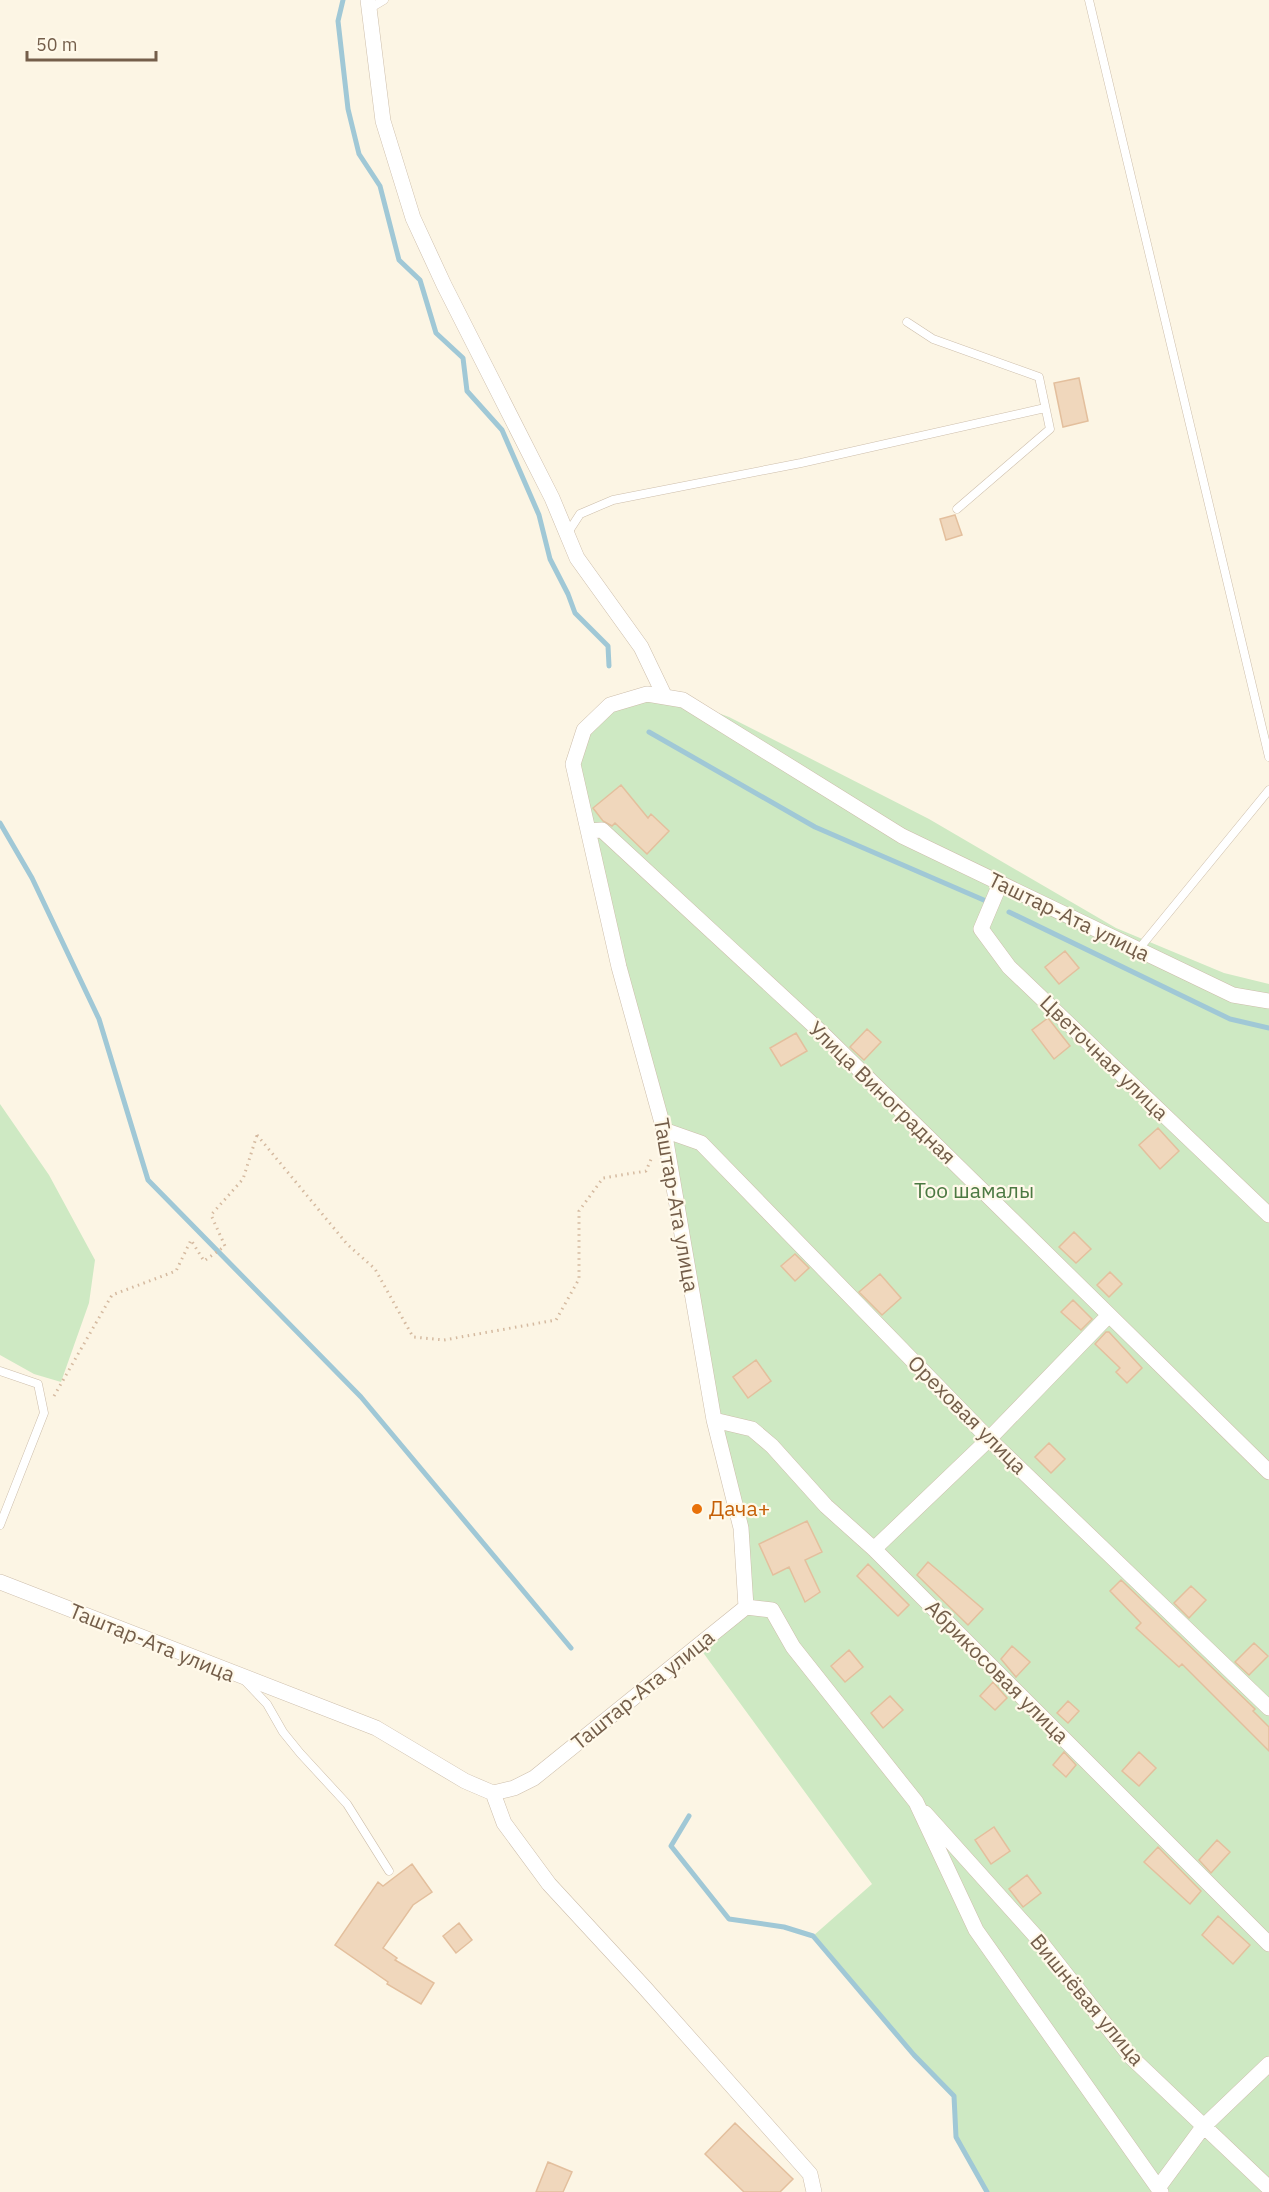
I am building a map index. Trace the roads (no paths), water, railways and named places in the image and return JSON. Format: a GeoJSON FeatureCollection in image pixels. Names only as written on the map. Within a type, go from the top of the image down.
{"type":"FeatureCollection","features":[{"type":"Feature","properties":{"kind":"street"},"geometry":{"type":"LineString","coordinates":[[369,5],[383,122],[413,218],[444,285],[547,488],[578,558],[641,647],[665,697]]}},
{"type":"Feature","properties":{"kind":"street","name":"Таштар-Ата улица"},"geometry":{"type":"LineString","coordinates":[[0,1582],[243,1679],[376,1728],[465,1781],[493,1793],[514,1788],[534,1778],[746,1607],[741,1528],[714,1420],[664,1130],[619,967],[573,764],[584,730],[610,705],[647,694],[683,700],[902,836],[1233,995],[1269,1001]]}},
{"type":"Feature","properties":{"kind":"street","name":"Улица Виноградная"},"geometry":{"type":"LineString","coordinates":[[588,831],[602,830],[823,1034],[1269,1472]]}},
{"type":"Feature","properties":{"kind":"street","name":"Цветочная улица"},"geometry":{"type":"LineString","coordinates":[[1000,884],[981,929],[1009,967],[1269,1215]]}},
{"type":"Feature","properties":{"kind":"street","name":"Ореховая улица"},"geometry":{"type":"LineString","coordinates":[[664,1130],[701,1143],[989,1439],[1269,1708]]}},
{"type":"Feature","properties":{"kind":"street"},"geometry":{"type":"LineString","coordinates":[[874,1550],[989,1439],[1109,1315]]}},
{"type":"Feature","properties":{"kind":"street","name":"Абрикосовая улица"},"geometry":{"type":"LineString","coordinates":[[714,1420],[752,1430],[772,1446],[826,1506],[874,1550],[1269,1944]]}},
{"type":"Feature","properties":{"kind":"street"},"geometry":{"type":"LineString","coordinates":[[746,1607],[772,1610],[793,1647],[916,1802],[976,1930],[1159,2190],[1203,2127],[1269,2064]]}},
{"type":"Feature","properties":{"kind":"street"},"geometry":{"type":"LineString","coordinates":[[493,1793],[504,1823],[549,1884],[810,2174],[814,2192]]}},
{"type":"Feature","properties":{"kind":"street","name":"Вишнёвая улица"},"geometry":{"type":"LineString","coordinates":[[916,1802],[1039,1940],[1131,2056],[1269,2188]]}},
{"type":"Feature","properties":{"kind":"lane"},"geometry":{"type":"LineString","coordinates":[[369,5],[384,0]]}},
{"type":"Feature","properties":{"kind":"lane"},"geometry":{"type":"LineString","coordinates":[[1089,0],[1269,757]]}},
{"type":"Feature","properties":{"kind":"lane"},"geometry":{"type":"LineString","coordinates":[[907,322],[933,339],[1039,377],[1050,429],[957,509]]}},
{"type":"Feature","properties":{"kind":"lane"},"geometry":{"type":"LineString","coordinates":[[567,534],[580,514],[613,500],[801,463],[1045,408]]}},
{"type":"Feature","properties":{"kind":"lane"},"geometry":{"type":"LineString","coordinates":[[1138,950],[1269,790]]}},
{"type":"Feature","properties":{"kind":"lane"},"geometry":{"type":"LineString","coordinates":[[0,1371],[38,1384],[44,1413],[0,1525]]}},
{"type":"Feature","properties":{"kind":"lane"},"geometry":{"type":"LineString","coordinates":[[243,1679],[267,1704],[283,1731],[300,1753],[347,1804],[389,1872]]}},
{"type":"Feature","properties":{"kind":"waterway"},"geometry":{"type":"LineString","coordinates":[[343,0],[338,21],[348,109],[359,154],[380,186],[399,260],[420,280],[436,333],[463,358],[467,391],[502,430],[539,515],[550,559],[575,613],[608,646],[609,666]]}},
{"type":"Feature","properties":{"kind":"waterway"},"geometry":{"type":"LineString","coordinates":[[649,732],[815,827],[986,901]]}},
{"type":"Feature","properties":{"kind":"waterway"},"geometry":{"type":"LineString","coordinates":[[0,823],[32,878],[99,1019],[148,1180],[361,1397],[571,1648]]}},
{"type":"Feature","properties":{"kind":"waterway"},"geometry":{"type":"LineString","coordinates":[[1009,912],[1230,1019],[1269,1028]]}},
{"type":"Feature","properties":{"kind":"waterway"},"geometry":{"type":"LineString","coordinates":[[689,1816],[671,1846],[729,1919],[784,1927],[813,1936],[914,2055],[954,2096],[956,2137],[987,2192]]}},
{"type":"Feature","properties":{"kind":"place","name":"Дача+"},"geometry":{"type":"Point","coordinates":[697,1509]}},
{"type":"Feature","properties":{"kind":"park label","name":"Тоо шамалы"},"geometry":{"type":"Point","coordinates":[974,1191]}}]}
